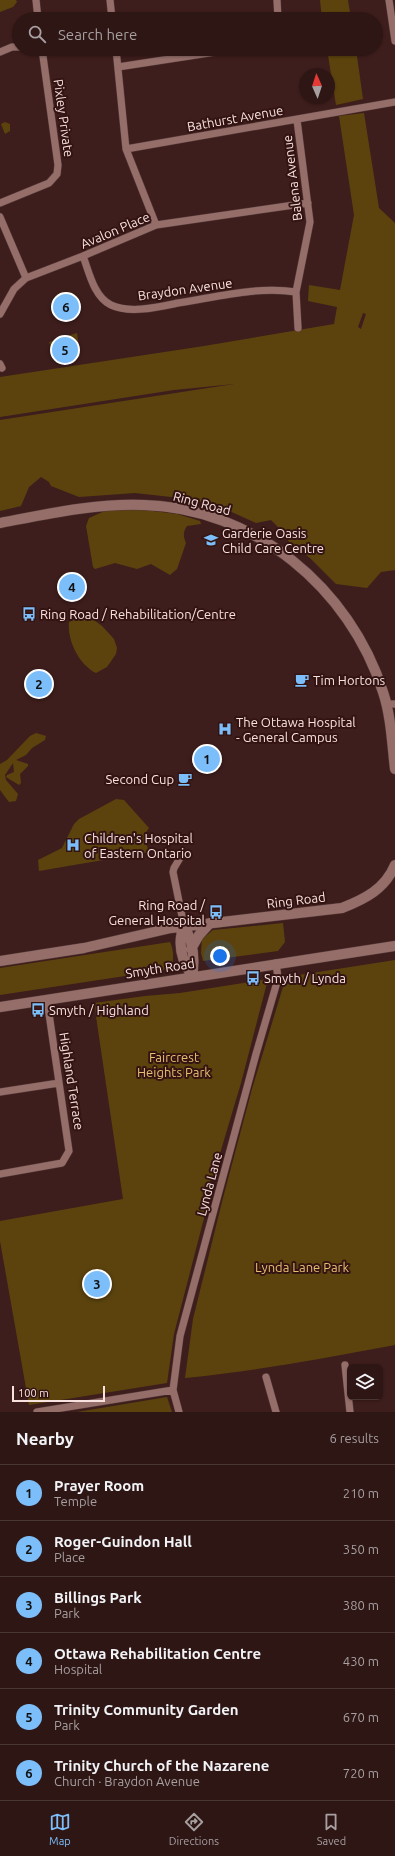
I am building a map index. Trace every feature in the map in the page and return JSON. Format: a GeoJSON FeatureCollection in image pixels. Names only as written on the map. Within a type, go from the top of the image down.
{"type":"FeatureCollection","features":[{"type":"Feature","properties":{"kind":"street"},"geometry":{"type":"LineString","coordinates":[[36,0],[37,12]]}},
{"type":"Feature","properties":{"kind":"street"},"geometry":{"type":"LineString","coordinates":[[110,0],[111,12]]}},
{"type":"Feature","properties":{"kind":"street"},"geometry":{"type":"LineString","coordinates":[[277,0],[278,12]]}},
{"type":"Feature","properties":{"kind":"street"},"geometry":{"type":"LineString","coordinates":[[389,0],[395,41]]}},
{"type":"Feature","properties":{"kind":"street"},"geometry":{"type":"LineString","coordinates":[[0,52],[12,49]]}},
{"type":"Feature","properties":{"kind":"street","name":"Pixley Private"},"geometry":{"type":"LineString","coordinates":[[0,203],[49,183],[57,174],[57,160],[43,56]]}},
{"type":"Feature","properties":{"kind":"street"},"geometry":{"type":"LineString","coordinates":[[117,56],[126,149],[156,225]]}},
{"type":"Feature","properties":{"kind":"street"},"geometry":{"type":"LineString","coordinates":[[118,67],[190,56]]}},
{"type":"Feature","properties":{"kind":"street","name":"Bathurst Avenue"},"geometry":{"type":"LineString","coordinates":[[126,149],[395,102]]}},
{"type":"Feature","properties":{"kind":"street","name":"Balena Avenue"},"geometry":{"type":"LineString","coordinates":[[297,120],[310,222],[296,292],[298,328]]}},
{"type":"Feature","properties":{"kind":"street","name":"Avalon Place"},"geometry":{"type":"LineString","coordinates":[[0,314],[14,289],[26,278],[156,225],[308,204]]}},
{"type":"Feature","properties":{"kind":"street"},"geometry":{"type":"LineString","coordinates":[[0,217],[26,278]]}},
{"type":"Feature","properties":{"kind":"street","name":"Braydon Avenue"},"geometry":{"type":"LineString","coordinates":[[83,256],[99,294],[112,305],[130,309],[158,307],[262,290],[283,290],[296,292]]}},
{"type":"Feature","properties":{"kind":"street","name":"Ring Road"},"geometry":{"type":"LineString","coordinates":[[0,523],[92,508],[122,505],[144,505],[188,510],[210,516],[240,528],[268,544],[293,560],[311,576],[334,601],[351,624],[365,649],[390,704],[395,769]]}},
{"type":"Feature","properties":{"kind":"street"},"geometry":{"type":"LineString","coordinates":[[183,853],[173,872],[184,926],[189,935],[192,949],[194,963],[192,976]]}},
{"type":"Feature","properties":{"kind":"street","name":"Ring Road"},"geometry":{"type":"LineString","coordinates":[[0,961],[84,948],[153,931],[184,926],[342,908],[376,891],[388,878],[395,865]]}},
{"type":"Feature","properties":{"kind":"street"},"geometry":{"type":"LineString","coordinates":[[192,949],[199,935],[210,923]]}},
{"type":"Feature","properties":{"kind":"street"},"geometry":{"type":"LineString","coordinates":[[184,926],[180,936],[184,965],[192,976]]}},
{"type":"Feature","properties":{"kind":"street","name":"Smyth Road"},"geometry":{"type":"LineString","coordinates":[[0,1007],[192,976],[395,946]]}},
{"type":"Feature","properties":{"kind":"street","name":"Lynda Lane"},"geometry":{"type":"LineString","coordinates":[[179,1412],[173,1390],[180,1336],[257,1048],[275,989],[278,974],[276,964]]}},
{"type":"Feature","properties":{"kind":"street","name":"Highland Terrace"},"geometry":{"type":"LineString","coordinates":[[0,1174],[62,1163],[69,1151],[69,1140],[47,1000]]}},
{"type":"Feature","properties":{"kind":"street"},"geometry":{"type":"LineString","coordinates":[[0,1092],[59,1083]]}},
{"type":"Feature","properties":{"kind":"street"},"geometry":{"type":"LineString","coordinates":[[345,1365],[350,1412]]}},
{"type":"Feature","properties":{"kind":"street"},"geometry":{"type":"LineString","coordinates":[[266,1377],[276,1412]]}},
{"type":"Feature","properties":{"kind":"street"},"geometry":{"type":"LineString","coordinates":[[37,1412],[173,1390]]}},
{"type":"Feature","properties":{"kind":"green space"},"geometry":{"type":"Polygon","coordinates":[[[0,0],[16,0],[17,2],[13,7],[0,12],[0,0]]]}},
{"type":"Feature","properties":{"kind":"green space"},"geometry":{"type":"Polygon","coordinates":[[[320,0],[348,0],[350,12],[321,12],[320,0]]]}},
{"type":"Feature","properties":{"kind":"green space"},"geometry":{"type":"Polygon","coordinates":[[[328,56],[357,56],[363,99],[336,105],[335,68],[330,68],[328,56]]]}},
{"type":"Feature","properties":{"kind":"green space"},"geometry":{"type":"Polygon","coordinates":[[[364,113],[379,208],[395,223],[395,570],[381,572],[367,588],[336,584],[310,558],[286,539],[280,529],[271,520],[256,523],[216,505],[189,499],[135,493],[79,497],[51,486],[49,482],[41,477],[29,487],[21,506],[0,511],[0,420],[234,384],[174,390],[0,417],[0,377],[204,346],[334,324],[337,307],[308,301],[309,285],[340,290],[354,215],[339,116],[364,113]],[[363,313],[358,327],[361,329],[366,314],[363,313]]]}},
{"type":"Feature","properties":{"kind":"green space"},"geometry":{"type":"Polygon","coordinates":[[[5,122],[10,124],[10,131],[5,134],[1,124],[5,122]]]}},
{"type":"Feature","properties":{"kind":"green space"},"geometry":{"type":"Polygon","coordinates":[[[77,333],[80,356],[55,361],[49,342],[77,333]]]}},
{"type":"Feature","properties":{"kind":"green space"},"geometry":{"type":"Polygon","coordinates":[[[137,509],[177,514],[200,521],[201,524],[187,526],[184,532],[186,543],[177,569],[170,575],[151,564],[137,569],[115,563],[95,569],[93,567],[86,526],[89,518],[107,510],[137,509]]]}},
{"type":"Feature","properties":{"kind":"green space"},"geometry":{"type":"Polygon","coordinates":[[[78,618],[94,620],[102,626],[114,639],[117,648],[116,654],[107,667],[96,673],[79,658],[72,644],[69,622],[78,618]]]}},
{"type":"Feature","properties":{"kind":"green space"},"geometry":{"type":"Polygon","coordinates":[[[36,733],[46,736],[45,740],[32,748],[26,755],[16,760],[28,764],[28,766],[20,774],[21,783],[19,785],[6,777],[14,772],[13,763],[5,775],[6,780],[18,794],[16,801],[9,802],[0,790],[0,764],[7,760],[30,736],[36,733]]]}},
{"type":"Feature","properties":{"kind":"green space"},"geometry":{"type":"Polygon","coordinates":[[[116,799],[124,800],[149,828],[145,840],[150,852],[39,871],[38,860],[62,848],[74,824],[79,819],[116,799]]]}},
{"type":"Feature","properties":{"kind":"green space"},"geometry":{"type":"Polygon","coordinates":[[[283,923],[285,942],[278,951],[203,961],[201,953],[202,939],[213,930],[283,923]]]}},
{"type":"Feature","properties":{"kind":"green space"},"geometry":{"type":"Polygon","coordinates":[[[170,942],[173,955],[171,969],[0,995],[0,968],[170,942]]]}},
{"type":"Feature","properties":{"kind":"green space","name":"Lynda Lane Park"},"geometry":{"type":"Polygon","coordinates":[[[395,960],[395,1345],[264,1368],[185,1378],[193,1319],[223,1198],[252,1089],[286,977],[395,960]]]}},
{"type":"Feature","properties":{"kind":"green space","name":"Faircrest Heights Park"},"geometry":{"type":"Polygon","coordinates":[[[268,979],[241,1083],[213,1177],[206,1187],[210,1195],[174,1334],[167,1383],[29,1405],[0,1241],[0,1221],[123,1199],[94,1003],[180,993],[268,979]]]}},
{"type":"Feature","properties":{"kind":"green space"},"geometry":{"type":"Polygon","coordinates":[[[167,1397],[172,1412],[77,1412],[167,1397]]]}},
{"type":"Feature","properties":{"kind":"place","name":"Trinity Church of the Nazarene"},"geometry":{"type":"Point","coordinates":[66,307]}},
{"type":"Feature","properties":{"kind":"place","name":"Trinity Community Garden"},"geometry":{"type":"Point","coordinates":[65,350]}},
{"type":"Feature","properties":{"kind":"place","name":"Garderie Oasis Child Care Centre"},"geometry":{"type":"Point","coordinates":[211,540]}},
{"type":"Feature","properties":{"kind":"place","name":"Ottawa Rehabilitation Centre"},"geometry":{"type":"Point","coordinates":[72,587]}},
{"type":"Feature","properties":{"kind":"place","name":"Ring Road / Rehabilitation/Centre"},"geometry":{"type":"Point","coordinates":[29,614]}},
{"type":"Feature","properties":{"kind":"place","name":"Tim Hortons"},"geometry":{"type":"Point","coordinates":[302,680]}},
{"type":"Feature","properties":{"kind":"place","name":"Roger-Guindon Hall"},"geometry":{"type":"Point","coordinates":[39,684]}},
{"type":"Feature","properties":{"kind":"place","name":"The Ottawa Hospital - General Campus"},"geometry":{"type":"Point","coordinates":[225,729]}},
{"type":"Feature","properties":{"kind":"place","name":"Prayer Room"},"geometry":{"type":"Point","coordinates":[207,759]}},
{"type":"Feature","properties":{"kind":"place","name":"Second Cup"},"geometry":{"type":"Point","coordinates":[185,779]}},
{"type":"Feature","properties":{"kind":"place","name":"Children's Hospital of Eastern Ontario"},"geometry":{"type":"Point","coordinates":[73,845]}},
{"type":"Feature","properties":{"kind":"place","name":"Ring Road / General Hospital"},"geometry":{"type":"Point","coordinates":[216,912]}},
{"type":"Feature","properties":{"kind":"place","name":"Smyth / Lynda"},"geometry":{"type":"Point","coordinates":[253,978]}},
{"type":"Feature","properties":{"kind":"place","name":"Smyth / Highland"},"geometry":{"type":"Point","coordinates":[38,1010]}},
{"type":"Feature","properties":{"kind":"place","name":"Billings Park"},"geometry":{"type":"Point","coordinates":[97,1284]}}]}
